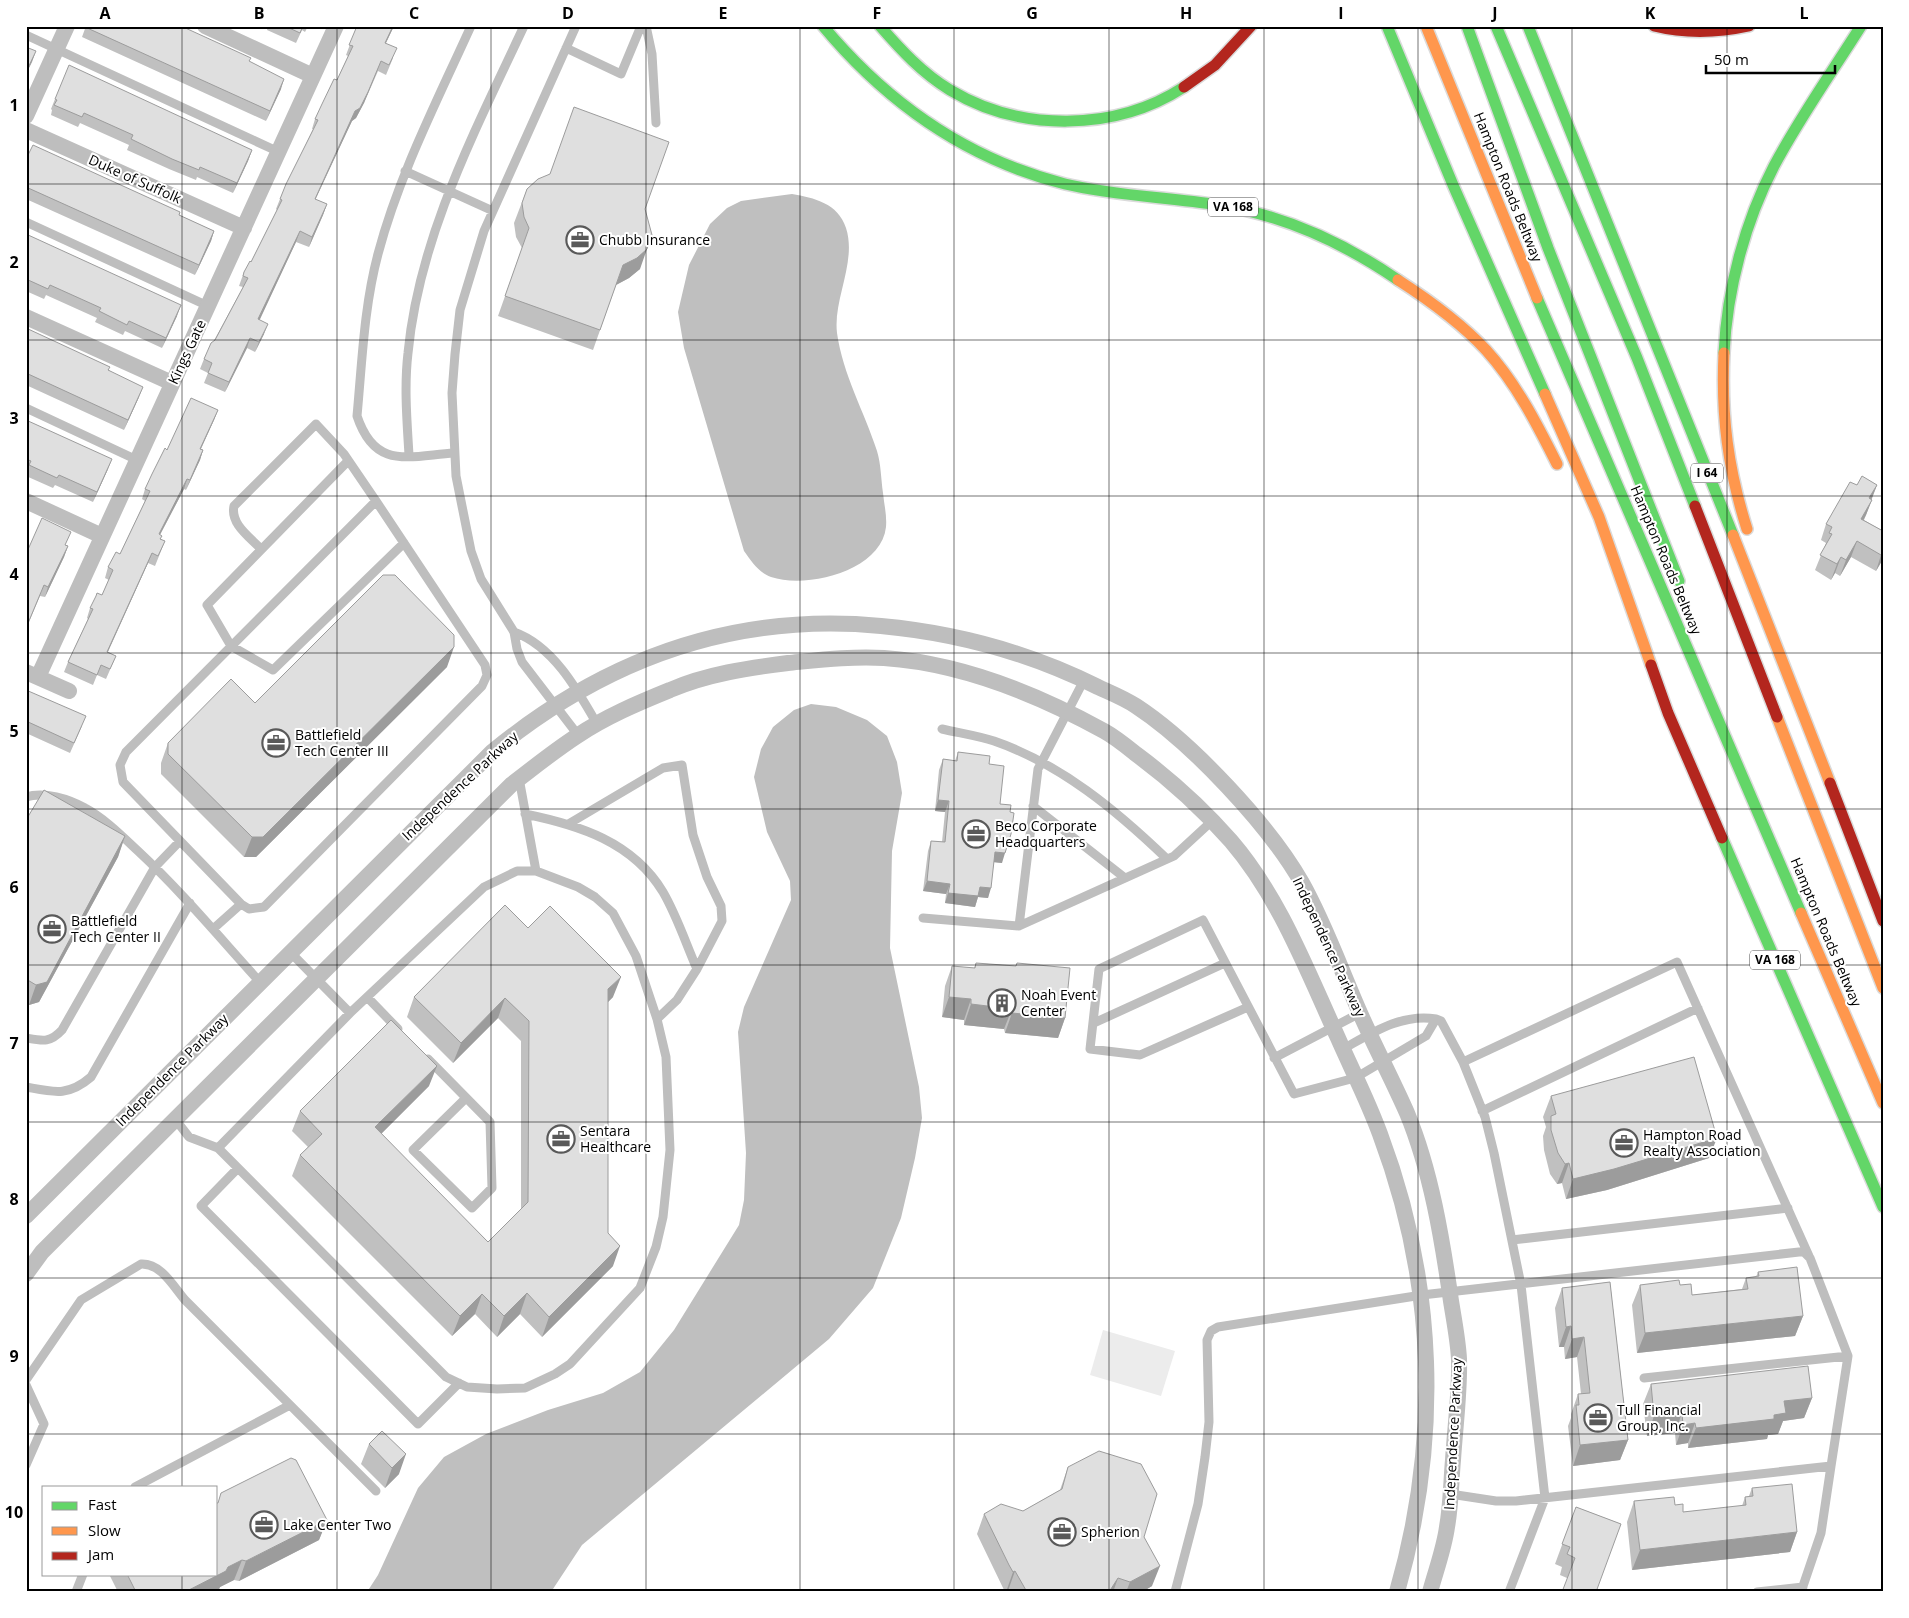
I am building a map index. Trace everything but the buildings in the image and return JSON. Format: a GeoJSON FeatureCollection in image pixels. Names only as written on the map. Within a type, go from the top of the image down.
{"type":"FeatureCollection","features":[{"type":"Feature","properties":{"kind":"highway","name":"VA 168"},"geometry":{"type":"LineString","coordinates":[[823,26],[857,67],[900,104],[934,128],[1000,163],[1066,183],[1107,192],[1212,203],[1260,214],[1346,248],[1390,273],[1456,322],[1491,355],[1524,400],[1558,466],[1585,485],[1599,517],[1668,713],[1883,1207]]}},
{"type":"Feature","properties":{"kind":"highway"},"geometry":{"type":"LineString","coordinates":[[880,26],[907,59],[953,93],[1003,114],[1025,119],[1077,122],[1133,112],[1174,95],[1226,55],[1251,26]]}},
{"type":"Feature","properties":{"kind":"highway"},"geometry":{"type":"LineString","coordinates":[[1387,26],[1453,185],[1585,485]]}},
{"type":"Feature","properties":{"kind":"highway","name":"Hampton Roads Beltway"},"geometry":{"type":"LineString","coordinates":[[1426,26],[1506,225],[1883,1103]]}},
{"type":"Feature","properties":{"kind":"highway"},"geometry":{"type":"LineString","coordinates":[[1467,26],[1548,248],[1685,596]]}},
{"type":"Feature","properties":{"kind":"highway"},"geometry":{"type":"LineString","coordinates":[[1496,26],[1637,358],[1883,988]]}},
{"type":"Feature","properties":{"kind":"highway","name":"I 64"},"geometry":{"type":"LineString","coordinates":[[1528,26],[1767,619],[1883,921]]}},
{"type":"Feature","properties":{"kind":"highway"},"geometry":{"type":"LineString","coordinates":[[1654,26],[1677,31],[1705,32],[1749,26]]}},
{"type":"Feature","properties":{"kind":"highway"},"geometry":{"type":"LineString","coordinates":[[1752,540],[1734,488],[1727,453],[1722,398],[1724,327],[1730,294],[1741,245],[1774,166],[1861,26]]}},
{"type":"Feature","properties":{"kind":"highway"},"geometry":{"type":"LineString","coordinates":[[1848,794],[1883,917]]}},
{"type":"Feature","properties":{"kind":"highway"},"geometry":{"type":"LineString","coordinates":[[1819,925],[1883,1078]]}},
{"type":"Feature","properties":{"kind":"street"},"geometry":{"type":"LineString","coordinates":[[26,116],[67,26]]}},
{"type":"Feature","properties":{"kind":"street"},"geometry":{"type":"LineString","coordinates":[[205,26],[313,76]]}},
{"type":"Feature","properties":{"kind":"street","name":"Kings Gate"},"geometry":{"type":"LineString","coordinates":[[69,691],[32,674],[102,536],[336,26]]}},
{"type":"Feature","properties":{"kind":"street","name":"Duke of Suffolk"},"geometry":{"type":"LineString","coordinates":[[26,130],[244,228]]}},
{"type":"Feature","properties":{"kind":"street"},"geometry":{"type":"LineString","coordinates":[[26,317],[172,383]]}},
{"type":"Feature","properties":{"kind":"street"},"geometry":{"type":"LineString","coordinates":[[26,501],[102,536]]}},
{"type":"Feature","properties":{"kind":"street","name":"Independence Parkway"},"geometry":{"type":"LineString","coordinates":[[26,1216],[492,752],[526,724],[578,690],[644,659],[691,643],[772,626],[818,623],[910,629],[995,646],[1084,680],[1136,706],[1183,743],[1224,784],[1266,832],[1301,882],[1408,1115],[1437,1220],[1459,1358],[1448,1526],[1430,1592]]}},
{"type":"Feature","properties":{"kind":"street","name":"Independence Parkway"},"geometry":{"type":"LineString","coordinates":[[26,1274],[42,1252],[519,778],[578,735],[597,724],[674,688],[722,674],[828,659],[884,658],[940,666],[995,682],[1107,732],[1179,786],[1232,843],[1266,891],[1301,954],[1380,1134],[1399,1195],[1422,1295],[1428,1368],[1422,1473],[1413,1527],[1397,1592]]}},
{"type":"Feature","properties":{"kind":"lane"},"geometry":{"type":"LineString","coordinates":[[454,453],[394,456],[381,453],[371,445],[362,431],[357,416],[369,302],[377,255],[405,171],[471,26]]}},
{"type":"Feature","properties":{"kind":"lane"},"geometry":{"type":"LineString","coordinates":[[409,456],[406,403],[409,344],[427,254],[450,191],[524,26]]}},
{"type":"Feature","properties":{"kind":"lane"},"geometry":{"type":"LineString","coordinates":[[576,26],[493,211],[471,270],[460,310],[452,393],[456,476],[471,551],[481,579],[514,632],[516,649],[522,662],[578,735]]}},
{"type":"Feature","properties":{"kind":"lane"},"geometry":{"type":"LineString","coordinates":[[566,48],[620,74],[641,26]]}},
{"type":"Feature","properties":{"kind":"lane"},"geometry":{"type":"LineString","coordinates":[[646,26],[652,54],[656,123]]}},
{"type":"Feature","properties":{"kind":"lane"},"geometry":{"type":"LineString","coordinates":[[26,35],[279,152]]}},
{"type":"Feature","properties":{"kind":"lane"},"geometry":{"type":"LineString","coordinates":[[405,171],[493,211]]}},
{"type":"Feature","properties":{"kind":"lane"},"geometry":{"type":"LineString","coordinates":[[26,222],[208,306]]}},
{"type":"Feature","properties":{"kind":"lane"},"geometry":{"type":"LineString","coordinates":[[26,408],[137,460]]}},
{"type":"Feature","properties":{"kind":"lane"},"geometry":{"type":"LineString","coordinates":[[261,549],[235,522],[232,514],[234,506],[316,424],[348,461],[376,501],[485,665],[487,674],[482,686],[264,907],[249,909],[241,904],[123,782],[120,764],[126,752],[376,501]]}},
{"type":"Feature","properties":{"kind":"lane"},"geometry":{"type":"LineString","coordinates":[[348,461],[207,605],[231,646],[273,670],[404,542]]}},
{"type":"Feature","properties":{"kind":"lane"},"geometry":{"type":"LineString","coordinates":[[514,632],[531,638],[540,646],[578,690],[597,724]]}},
{"type":"Feature","properties":{"kind":"lane"},"geometry":{"type":"LineString","coordinates":[[1019,926],[1038,769],[1084,680]]}},
{"type":"Feature","properties":{"kind":"lane"},"geometry":{"type":"LineString","coordinates":[[942,729],[995,742],[1041,763],[1084,788],[1110,807],[1167,860]]}},
{"type":"Feature","properties":{"kind":"lane"},"geometry":{"type":"LineString","coordinates":[[570,823],[663,768],[682,765],[693,835],[707,877],[722,912],[722,921],[697,969],[677,1000],[658,1019]]}},
{"type":"Feature","properties":{"kind":"lane"},"geometry":{"type":"LineString","coordinates":[[519,778],[536,871]]}},
{"type":"Feature","properties":{"kind":"lane"},"geometry":{"type":"LineString","coordinates":[[27,796],[39,794],[86,808],[123,837],[190,903],[260,982]]}},
{"type":"Feature","properties":{"kind":"lane"},"geometry":{"type":"LineString","coordinates":[[1033,806],[1125,878]]}},
{"type":"Feature","properties":{"kind":"lane"},"geometry":{"type":"LineString","coordinates":[[525,814],[570,823],[604,837],[649,872],[664,893],[697,969]]}},
{"type":"Feature","properties":{"kind":"lane"},"geometry":{"type":"LineString","coordinates":[[923,918],[1019,926],[1167,860],[1212,821]]}},
{"type":"Feature","properties":{"kind":"lane"},"geometry":{"type":"LineString","coordinates":[[26,1038],[54,1039],[62,1030],[155,867],[180,841]]}},
{"type":"Feature","properties":{"kind":"lane"},"geometry":{"type":"LineString","coordinates":[[175,1119],[189,1137],[218,1148],[446,1377],[467,1387],[525,1388],[555,1374],[570,1364],[640,1288],[656,1247],[663,1218],[670,1150],[666,1058],[658,1019],[636,956],[613,913],[595,897],[578,887],[536,871],[517,871],[484,887],[366,997],[218,1148]]}},
{"type":"Feature","properties":{"kind":"lane"},"geometry":{"type":"LineString","coordinates":[[26,1087],[55,1092],[67,1091],[81,1085],[90,1077],[190,903]]}},
{"type":"Feature","properties":{"kind":"lane"},"geometry":{"type":"LineString","coordinates":[[213,929],[241,904]]}},
{"type":"Feature","properties":{"kind":"lane"},"geometry":{"type":"LineString","coordinates":[[1248,1007],[1140,1056],[1090,1050],[1099,969],[1203,920],[1294,1094],[1355,1078],[1426,1036],[1436,1019]]}},
{"type":"Feature","properties":{"kind":"lane"},"geometry":{"type":"LineString","coordinates":[[290,952],[350,1013]]}},
{"type":"Feature","properties":{"kind":"lane"},"geometry":{"type":"LineString","coordinates":[[1463,1062],[1677,962],[1810,1258],[1848,1356],[1821,1533],[1802,1589],[1757,1592]]}},
{"type":"Feature","properties":{"kind":"lane"},"geometry":{"type":"LineString","coordinates":[[1094,1023],[1225,963]]}},
{"type":"Feature","properties":{"kind":"lane"},"geometry":{"type":"LineString","coordinates":[[366,997],[406,1037]]}},
{"type":"Feature","properties":{"kind":"lane"},"geometry":{"type":"LineString","coordinates":[[1482,1111],[1698,1008]]}},
{"type":"Feature","properties":{"kind":"lane"},"geometry":{"type":"LineString","coordinates":[[1274,1058],[1360,1013]]}},
{"type":"Feature","properties":{"kind":"lane"},"geometry":{"type":"LineString","coordinates":[[1343,1049],[1370,1034],[1408,1018],[1421,1016],[1441,1021],[1463,1062],[1482,1111],[1494,1153],[1521,1285],[1545,1498],[1509,1592]]}},
{"type":"Feature","properties":{"kind":"lane"},"geometry":{"type":"LineString","coordinates":[[420,1051],[490,1122],[492,1188],[472,1208],[413,1150],[466,1098]]}},
{"type":"Feature","properties":{"kind":"lane"},"geometry":{"type":"LineString","coordinates":[[238,1168],[200,1206],[418,1424],[459,1383]]}},
{"type":"Feature","properties":{"kind":"lane"},"geometry":{"type":"LineString","coordinates":[[1512,1240],[1788,1208]]}},
{"type":"Feature","properties":{"kind":"lane"},"geometry":{"type":"LineString","coordinates":[[1175,1592],[1198,1504],[1205,1457],[1208,1422],[1207,1340],[1211,1331],[1218,1327],[1422,1295],[1799,1252],[1804,1252],[1810,1258]]}},
{"type":"Feature","properties":{"kind":"lane"},"geometry":{"type":"LineString","coordinates":[[26,1380],[81,1300],[141,1264],[149,1264],[157,1267],[185,1300],[376,1491]]}},
{"type":"Feature","properties":{"kind":"lane"},"geometry":{"type":"LineString","coordinates":[[1644,1378],[1848,1356]]}},
{"type":"Feature","properties":{"kind":"lane"},"geometry":{"type":"LineString","coordinates":[[26,1385],[44,1424],[26,1466]]}},
{"type":"Feature","properties":{"kind":"lane"},"geometry":{"type":"LineString","coordinates":[[137,1486],[290,1405]]}},
{"type":"Feature","properties":{"kind":"lane"},"geometry":{"type":"LineString","coordinates":[[1450,1494],[1496,1500],[1545,1498],[1831,1466]]}},
{"type":"Feature","properties":{"kind":"lane"},"geometry":{"type":"LineString","coordinates":[[76,1592],[82,1576]]}},
{"type":"Feature","properties":{"kind":"shaded area"},"geometry":{"type":"Polygon","coordinates":[[[792,194],[809,197],[831,207],[846,228],[849,254],[838,307],[837,333],[844,364],[878,456],[886,518],[886,527],[881,542],[871,555],[857,565],[840,573],[822,578],[803,580],[786,580],[766,575],[744,551],[684,348],[678,312],[689,265],[710,224],[727,208],[741,201],[792,194]]]}},
{"type":"Feature","properties":{"kind":"shaded area"},"geometry":{"type":"Polygon","coordinates":[[[811,704],[836,707],[867,720],[887,736],[897,762],[902,793],[892,851],[890,948],[919,1087],[922,1118],[901,1218],[873,1288],[829,1339],[582,1545],[551,1592],[367,1592],[378,1575],[418,1488],[444,1457],[486,1434],[548,1410],[603,1393],[640,1372],[674,1330],[739,1225],[744,1200],[746,1153],[738,1032],[744,1007],[791,900],[790,881],[767,832],[754,777],[761,749],[773,727],[794,710],[811,704]]]}},
{"type":"Feature","properties":{"kind":"shaded area"},"geometry":{"type":"Polygon","coordinates":[[[1103,1330],[1175,1351],[1161,1396],[1090,1375],[1103,1330]]]}},
{"type":"Feature","properties":{"kind":"traffic: fast"},"geometry":{"type":"LineString","coordinates":[[823,26],[874,80],[902,104],[962,144],[995,160],[1065,184],[1122,194],[1218,205],[1290,223],[1356,254],[1398,280]]}},
{"type":"Feature","properties":{"kind":"traffic: fast"},"geometry":{"type":"LineString","coordinates":[[880,26],[912,61],[950,90],[977,104],[1006,114],[1067,121],[1098,119],[1128,112],[1157,102],[1184,87]]}},
{"type":"Feature","properties":{"kind":"traffic: fast"},"geometry":{"type":"LineString","coordinates":[[1387,26],[1453,185],[1545,394]]}},
{"type":"Feature","properties":{"kind":"traffic: fast"},"geometry":{"type":"LineString","coordinates":[[1467,26],[1548,248],[1679,581]]}},
{"type":"Feature","properties":{"kind":"traffic: fast"},"geometry":{"type":"LineString","coordinates":[[1496,26],[1637,358],[1695,506]]}},
{"type":"Feature","properties":{"kind":"traffic: fast"},"geometry":{"type":"LineString","coordinates":[[1528,26],[1733,535]]}},
{"type":"Feature","properties":{"kind":"traffic: fast"},"geometry":{"type":"LineString","coordinates":[[1724,353],[1733,280],[1754,210],[1774,166],[1794,130],[1861,26]]}},
{"type":"Feature","properties":{"kind":"traffic: fast"},"geometry":{"type":"LineString","coordinates":[[1537,298],[1801,913]]}},
{"type":"Feature","properties":{"kind":"traffic: fast"},"geometry":{"type":"LineString","coordinates":[[1722,838],[1883,1207]]}},
{"type":"Feature","properties":{"kind":"traffic: slow"},"geometry":{"type":"LineString","coordinates":[[1426,26],[1537,298]]}},
{"type":"Feature","properties":{"kind":"traffic: slow"},"geometry":{"type":"LineString","coordinates":[[1398,280],[1444,312],[1486,350],[1516,390],[1534,419],[1557,464]]}},
{"type":"Feature","properties":{"kind":"traffic: slow"},"geometry":{"type":"LineString","coordinates":[[1724,353],[1723,376],[1727,442],[1740,507],[1747,529]]}},
{"type":"Feature","properties":{"kind":"traffic: slow"},"geometry":{"type":"LineString","coordinates":[[1545,394],[1599,517],[1651,665]]}},
{"type":"Feature","properties":{"kind":"traffic: slow"},"geometry":{"type":"LineString","coordinates":[[1733,535],[1830,783]]}},
{"type":"Feature","properties":{"kind":"traffic: slow"},"geometry":{"type":"LineString","coordinates":[[1777,717],[1883,988]]}},
{"type":"Feature","properties":{"kind":"traffic: slow"},"geometry":{"type":"LineString","coordinates":[[1801,913],[1883,1103]]}},
{"type":"Feature","properties":{"kind":"traffic: jam"},"geometry":{"type":"LineString","coordinates":[[1184,87],[1215,65],[1251,26]]}},
{"type":"Feature","properties":{"kind":"traffic: jam"},"geometry":{"type":"LineString","coordinates":[[1654,26],[1701,32],[1749,26]]}},
{"type":"Feature","properties":{"kind":"traffic: jam"},"geometry":{"type":"LineString","coordinates":[[1695,506],[1777,717]]}},
{"type":"Feature","properties":{"kind":"traffic: jam"},"geometry":{"type":"LineString","coordinates":[[1651,665],[1668,713],[1722,838]]}},
{"type":"Feature","properties":{"kind":"traffic: jam"},"geometry":{"type":"LineString","coordinates":[[1830,783],[1883,921]]}},
{"type":"Feature","properties":{"kind":"place","name":"Chubb Insurance"},"geometry":{"type":"Point","coordinates":[580,240]}},
{"type":"Feature","properties":{"kind":"place","name":"Battlefield Tech Center III"},"geometry":{"type":"Point","coordinates":[276,743]}},
{"type":"Feature","properties":{"kind":"place","name":"Beco Corporate Headquarters"},"geometry":{"type":"Point","coordinates":[976,834]}},
{"type":"Feature","properties":{"kind":"place","name":"Battlefield Tech Center II"},"geometry":{"type":"Point","coordinates":[52,929]}},
{"type":"Feature","properties":{"kind":"place","name":"Noah Event Center"},"geometry":{"type":"Point","coordinates":[1002,1003]}},
{"type":"Feature","properties":{"kind":"place","name":"Sentara Healthcare"},"geometry":{"type":"Point","coordinates":[561,1139]}},
{"type":"Feature","properties":{"kind":"place","name":"Hampton Road Realty Association"},"geometry":{"type":"Point","coordinates":[1624,1143]}},
{"type":"Feature","properties":{"kind":"place","name":"Tull Financial Group, Inc."},"geometry":{"type":"Point","coordinates":[1598,1418]}},
{"type":"Feature","properties":{"kind":"place","name":"Lake Center Two"},"geometry":{"type":"Point","coordinates":[264,1525]}},
{"type":"Feature","properties":{"kind":"place","name":"Spherion"},"geometry":{"type":"Point","coordinates":[1062,1532]}}]}
